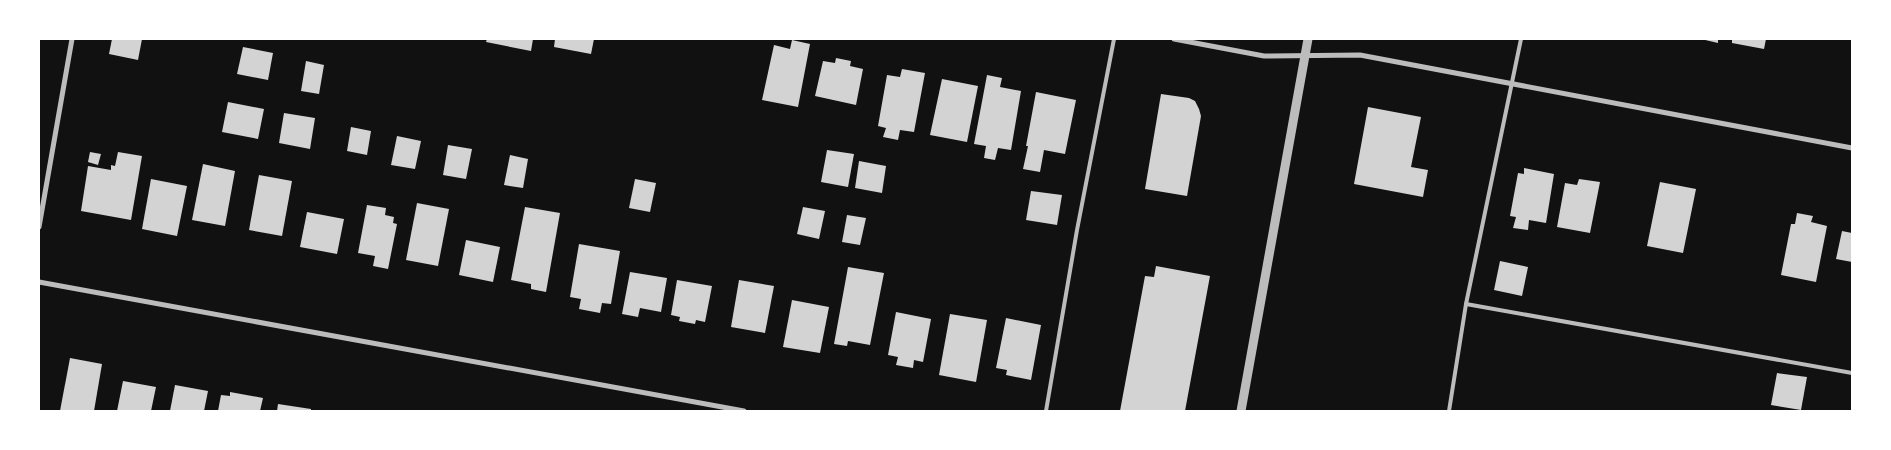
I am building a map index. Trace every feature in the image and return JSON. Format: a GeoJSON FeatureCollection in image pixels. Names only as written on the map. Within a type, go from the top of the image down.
{"type":"FeatureCollection","features":[{"type":"Feature","properties":{"kind":"street"},"geometry":{"type":"LineString","coordinates":[[39,227],[72,39]]}},
{"type":"Feature","properties":{"kind":"street"},"geometry":{"type":"LineString","coordinates":[[1174,39],[1264,56],[1360,55],[1852,148]]}},
{"type":"Feature","properties":{"kind":"street"},"geometry":{"type":"LineString","coordinates":[[1240,411],[1308,39]]}},
{"type":"Feature","properties":{"kind":"street"},"geometry":{"type":"LineString","coordinates":[[39,282],[744,411]]}},
{"type":"Feature","properties":{"kind":"lane"},"geometry":{"type":"LineString","coordinates":[[1046,411],[1077,230],[1114,39]]}},
{"type":"Feature","properties":{"kind":"lane"},"geometry":{"type":"LineString","coordinates":[[1449,411],[1466,304],[1521,39]]}},
{"type":"Feature","properties":{"kind":"lane"},"geometry":{"type":"LineString","coordinates":[[1466,304],[1852,373]]}},
{"type":"Feature","properties":{"kind":"building"},"geometry":{"type":"Polygon","coordinates":[[[112,39],[142,39],[138,60],[109,54],[112,39]]]}},
{"type":"Feature","properties":{"kind":"building"},"geometry":{"type":"Polygon","coordinates":[[[487,39],[533,39],[531,51],[486,42],[487,39]]]}},
{"type":"Feature","properties":{"kind":"building"},"geometry":{"type":"Polygon","coordinates":[[[555,39],[594,39],[591,54],[554,47],[555,39]]]}},
{"type":"Feature","properties":{"kind":"building"},"geometry":{"type":"Polygon","coordinates":[[[1701,39],[1718,39],[1718,43],[1701,39]]]}},
{"type":"Feature","properties":{"kind":"building"},"geometry":{"type":"Polygon","coordinates":[[[1732,39],[1766,39],[1764,49],[1732,43],[1732,39]]]}},
{"type":"Feature","properties":{"kind":"building"},"geometry":{"type":"Polygon","coordinates":[[[792,40],[810,44],[798,107],[762,100],[774,45],[790,49],[792,40]]]}},
{"type":"Feature","properties":{"kind":"building"},"geometry":{"type":"Polygon","coordinates":[[[243,47],[273,53],[268,80],[237,74],[243,47]]]}},
{"type":"Feature","properties":{"kind":"building"},"geometry":{"type":"Polygon","coordinates":[[[836,58],[851,61],[850,66],[863,69],[856,105],[815,96],[823,61],[835,63],[836,58]]]}},
{"type":"Feature","properties":{"kind":"building"},"geometry":{"type":"Polygon","coordinates":[[[306,61],[324,65],[319,94],[301,91],[306,61]]]}},
{"type":"Feature","properties":{"kind":"building"},"geometry":{"type":"Polygon","coordinates":[[[902,69],[925,73],[914,132],[900,130],[898,140],[883,137],[886,128],[878,126],[887,75],[900,77],[902,69]]]}},
{"type":"Feature","properties":{"kind":"building"},"geometry":{"type":"Polygon","coordinates":[[[987,75],[1002,78],[1000,87],[1021,91],[1011,150],[998,148],[995,160],[984,158],[986,146],[974,144],[987,75]]]}},
{"type":"Feature","properties":{"kind":"building"},"geometry":{"type":"Polygon","coordinates":[[[942,79],[978,86],[967,142],[930,135],[942,79]]]}},
{"type":"Feature","properties":{"kind":"building"},"geometry":{"type":"Polygon","coordinates":[[[1036,92],[1076,100],[1065,154],[1044,150],[1040,172],[1023,169],[1036,92]]]}},
{"type":"Feature","properties":{"kind":"building"},"geometry":{"type":"Polygon","coordinates":[[[1161,94],[1189,98],[1195,101],[1201,116],[1187,196],[1145,189],[1161,94]]]}},
{"type":"Feature","properties":{"kind":"building"},"geometry":{"type":"Polygon","coordinates":[[[228,102],[264,109],[258,139],[222,132],[228,102]]]}},
{"type":"Feature","properties":{"kind":"building"},"geometry":{"type":"Polygon","coordinates":[[[1368,107],[1421,117],[1411,167],[1428,170],[1423,197],[1354,184],[1368,107]]]}},
{"type":"Feature","properties":{"kind":"building"},"geometry":{"type":"Polygon","coordinates":[[[284,113],[315,118],[310,149],[279,143],[284,113]]]}},
{"type":"Feature","properties":{"kind":"building"},"geometry":{"type":"Polygon","coordinates":[[[351,127],[371,131],[367,155],[347,151],[351,127]]]}},
{"type":"Feature","properties":{"kind":"building"},"geometry":{"type":"Polygon","coordinates":[[[397,136],[421,141],[415,169],[391,165],[397,136]]]}},
{"type":"Feature","properties":{"kind":"building"},"geometry":{"type":"Polygon","coordinates":[[[448,145],[472,149],[466,179],[443,175],[448,145]]]}},
{"type":"Feature","properties":{"kind":"building"},"geometry":{"type":"Polygon","coordinates":[[[827,150],[854,154],[848,187],[821,182],[827,150]]]}},
{"type":"Feature","properties":{"kind":"building"},"geometry":{"type":"Polygon","coordinates":[[[90,152],[101,154],[98,165],[88,162],[90,152]]]}},
{"type":"Feature","properties":{"kind":"building"},"geometry":{"type":"Polygon","coordinates":[[[118,152],[142,156],[131,220],[81,211],[88,166],[111,170],[111,165],[115,166],[118,152]]]}},
{"type":"Feature","properties":{"kind":"building"},"geometry":{"type":"Polygon","coordinates":[[[510,155],[528,159],[523,188],[504,185],[510,155]]]}},
{"type":"Feature","properties":{"kind":"building"},"geometry":{"type":"Polygon","coordinates":[[[859,161],[886,166],[882,193],[855,188],[859,161]]]}},
{"type":"Feature","properties":{"kind":"building"},"geometry":{"type":"Polygon","coordinates":[[[203,164],[235,171],[225,226],[192,220],[203,164]]]}},
{"type":"Feature","properties":{"kind":"building"},"geometry":{"type":"Polygon","coordinates":[[[1524,168],[1554,174],[1546,223],[1529,220],[1528,230],[1513,228],[1516,217],[1510,216],[1518,173],[1524,174],[1524,168]]]}},
{"type":"Feature","properties":{"kind":"building"},"geometry":{"type":"Polygon","coordinates":[[[259,175],[292,181],[282,236],[249,230],[259,175]]]}},
{"type":"Feature","properties":{"kind":"building"},"geometry":{"type":"Polygon","coordinates":[[[151,179],[187,186],[177,236],[142,229],[151,179]]]}},
{"type":"Feature","properties":{"kind":"building"},"geometry":{"type":"Polygon","coordinates":[[[635,179],[656,183],[650,212],[629,208],[635,179]]]}},
{"type":"Feature","properties":{"kind":"building"},"geometry":{"type":"Polygon","coordinates":[[[1579,179],[1600,182],[1590,233],[1557,227],[1565,183],[1577,185],[1579,179]]]}},
{"type":"Feature","properties":{"kind":"building"},"geometry":{"type":"Polygon","coordinates":[[[1660,182],[1696,189],[1683,253],[1647,246],[1660,182]]]}},
{"type":"Feature","properties":{"kind":"building"},"geometry":{"type":"Polygon","coordinates":[[[1031,191],[1062,195],[1057,225],[1026,220],[1031,191]]]}},
{"type":"Feature","properties":{"kind":"building"},"geometry":{"type":"Polygon","coordinates":[[[417,203],[449,209],[438,266],[406,260],[417,203]]]}},
{"type":"Feature","properties":{"kind":"building"},"geometry":{"type":"Polygon","coordinates":[[[367,205],[386,208],[385,215],[394,217],[393,223],[397,224],[388,269],[373,266],[375,256],[358,253],[367,205]]]}},
{"type":"Feature","properties":{"kind":"building"},"geometry":{"type":"Polygon","coordinates":[[[525,207],[560,213],[546,292],[531,289],[531,284],[511,280],[525,207]]]}},
{"type":"Feature","properties":{"kind":"building"},"geometry":{"type":"Polygon","coordinates":[[[803,207],[825,211],[819,239],[797,234],[803,207]]]}},
{"type":"Feature","properties":{"kind":"building"},"geometry":{"type":"Polygon","coordinates":[[[307,212],[344,219],[337,254],[300,247],[307,212]]]}},
{"type":"Feature","properties":{"kind":"building"},"geometry":{"type":"Polygon","coordinates":[[[1797,213],[1813,216],[1811,222],[1827,226],[1816,282],[1781,275],[1791,224],[1795,224],[1797,213]]]}},
{"type":"Feature","properties":{"kind":"building"},"geometry":{"type":"Polygon","coordinates":[[[847,215],[866,218],[860,245],[842,242],[847,215]]]}},
{"type":"Feature","properties":{"kind":"building"},"geometry":{"type":"Polygon","coordinates":[[[1842,231],[1852,233],[1852,262],[1836,259],[1842,231]]]}},
{"type":"Feature","properties":{"kind":"building"},"geometry":{"type":"Polygon","coordinates":[[[466,240],[500,247],[493,282],[459,275],[466,240]]]}},
{"type":"Feature","properties":{"kind":"building"},"geometry":{"type":"Polygon","coordinates":[[[579,244],[620,251],[611,304],[602,303],[600,313],[579,309],[581,299],[570,297],[579,244]]]}},
{"type":"Feature","properties":{"kind":"building"},"geometry":{"type":"Polygon","coordinates":[[[1500,261],[1528,267],[1522,296],[1494,290],[1500,261]]]}},
{"type":"Feature","properties":{"kind":"building"},"geometry":{"type":"Polygon","coordinates":[[[1156,266],[1210,276],[1185,411],[1120,411],[1145,276],[1154,277],[1156,266]]]}},
{"type":"Feature","properties":{"kind":"building"},"geometry":{"type":"Polygon","coordinates":[[[848,267],[884,273],[870,345],[848,341],[847,346],[834,344],[848,267]]]}},
{"type":"Feature","properties":{"kind":"building"},"geometry":{"type":"Polygon","coordinates":[[[630,272],[667,278],[661,312],[640,308],[638,317],[622,314],[630,272]]]}},
{"type":"Feature","properties":{"kind":"building"},"geometry":{"type":"Polygon","coordinates":[[[677,280],[712,286],[705,322],[696,320],[695,324],[679,321],[680,317],[671,315],[677,280]]]}},
{"type":"Feature","properties":{"kind":"building"},"geometry":{"type":"Polygon","coordinates":[[[739,280],[774,286],[765,333],[731,327],[739,280]]]}},
{"type":"Feature","properties":{"kind":"building"},"geometry":{"type":"Polygon","coordinates":[[[792,300],[829,307],[820,353],[783,347],[792,300]]]}},
{"type":"Feature","properties":{"kind":"building"},"geometry":{"type":"Polygon","coordinates":[[[896,312],[931,319],[923,362],[914,360],[913,368],[896,365],[898,357],[888,355],[896,312]]]}},
{"type":"Feature","properties":{"kind":"building"},"geometry":{"type":"Polygon","coordinates":[[[950,314],[987,320],[976,382],[939,375],[950,314]]]}},
{"type":"Feature","properties":{"kind":"building"},"geometry":{"type":"Polygon","coordinates":[[[1006,318],[1041,325],[1031,380],[1006,375],[1007,370],[996,368],[1006,318]]]}},
{"type":"Feature","properties":{"kind":"building"},"geometry":{"type":"Polygon","coordinates":[[[70,358],[102,364],[94,411],[60,411],[70,358]]]}},
{"type":"Feature","properties":{"kind":"building"},"geometry":{"type":"Polygon","coordinates":[[[1777,373],[1807,377],[1801,410],[1771,405],[1777,373]]]}},
{"type":"Feature","properties":{"kind":"building"},"geometry":{"type":"Polygon","coordinates":[[[123,381],[156,387],[151,411],[117,411],[123,381]]]}},
{"type":"Feature","properties":{"kind":"building"},"geometry":{"type":"Polygon","coordinates":[[[175,385],[208,391],[204,411],[170,411],[175,385]]]}},
{"type":"Feature","properties":{"kind":"building"},"geometry":{"type":"Polygon","coordinates":[[[230,392],[263,398],[260,411],[218,411],[221,395],[230,396],[230,392]]]}},
{"type":"Feature","properties":{"kind":"building"},"geometry":{"type":"Polygon","coordinates":[[[278,404],[311,409],[311,411],[277,411],[278,404]]]}}]}
